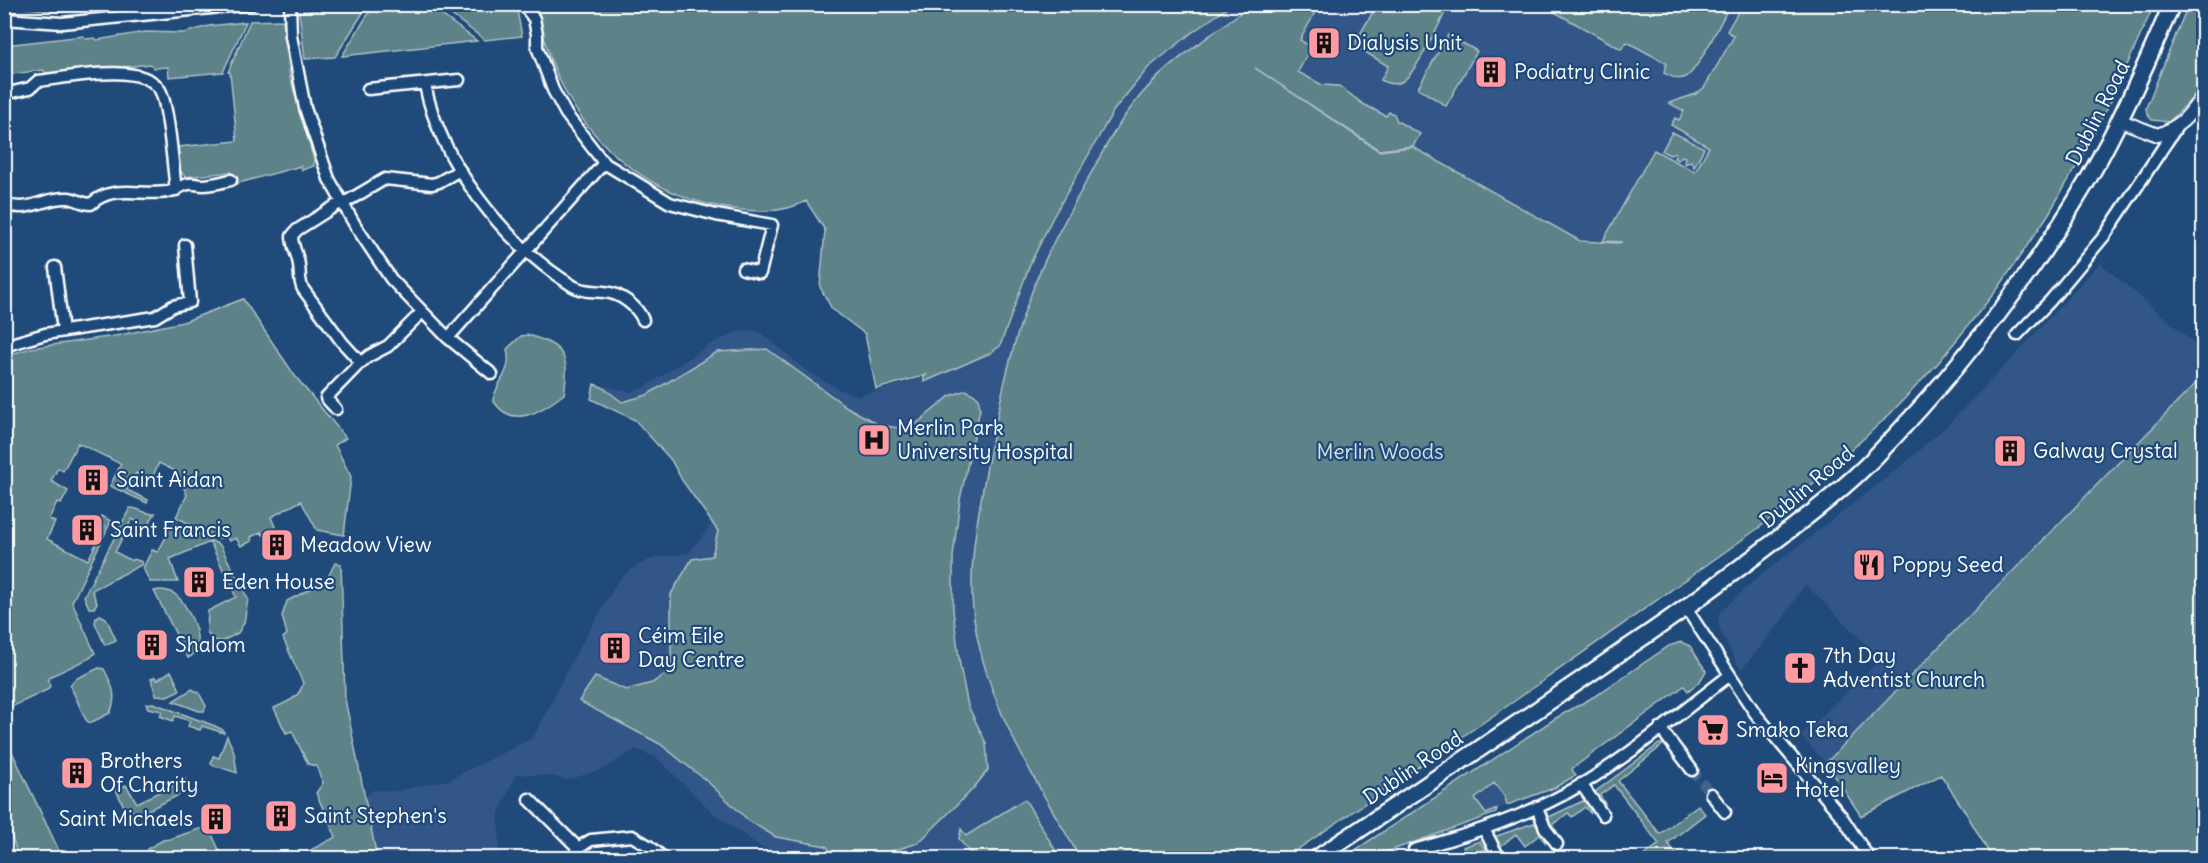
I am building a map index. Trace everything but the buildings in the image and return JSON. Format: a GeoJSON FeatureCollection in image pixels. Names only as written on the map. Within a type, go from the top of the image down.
{"type":"FeatureCollection","features":[{"type":"Feature","properties":{"kind":"main road","name":"Dublin Road"},"geometry":{"type":"LineString","coordinates":[[1317,858],[1686,608],[1815,511],[1873,459],[1950,373],[1999,313],[2052,236],[2086,182],[2119,120],[2172,4]]}},
{"type":"Feature","properties":{"kind":"street"},"geometry":{"type":"LineString","coordinates":[[4,19],[62,23],[251,4]]}},
{"type":"Feature","properties":{"kind":"street"},"geometry":{"type":"LineString","coordinates":[[290,4],[291,36],[305,108],[329,179],[355,225],[391,279],[448,338],[492,374]]}},
{"type":"Feature","properties":{"kind":"street"},"geometry":{"type":"LineString","coordinates":[[526,4],[526,8],[534,18],[537,47],[553,90],[566,114],[604,163],[670,203],[716,215],[772,225],[760,273],[743,268]]}},
{"type":"Feature","properties":{"kind":"street"},"geometry":{"type":"LineString","coordinates":[[4,94],[30,88],[38,81],[102,73],[115,72],[144,77],[153,81],[164,100],[176,190]]}},
{"type":"Feature","properties":{"kind":"street"},"geometry":{"type":"LineString","coordinates":[[368,89],[459,80]]}},
{"type":"Feature","properties":{"kind":"street"},"geometry":{"type":"LineString","coordinates":[[425,85],[428,101],[441,135],[460,170],[495,219],[526,250],[574,287],[586,291],[607,292],[629,302],[637,309],[643,320]]}},
{"type":"Feature","properties":{"kind":"street"},"geometry":{"type":"LineString","coordinates":[[2119,120],[2158,135],[2175,128],[2186,119],[2204,94]]}},
{"type":"Feature","properties":{"kind":"street"},"geometry":{"type":"LineString","coordinates":[[2017,335],[2050,301],[2106,236],[2175,128]]}},
{"type":"Feature","properties":{"kind":"street"},"geometry":{"type":"LineString","coordinates":[[448,338],[604,163]]}},
{"type":"Feature","properties":{"kind":"street"},"geometry":{"type":"LineString","coordinates":[[361,363],[342,342],[303,289],[292,236],[297,230],[385,179],[432,184],[460,170]]}},
{"type":"Feature","properties":{"kind":"street"},"geometry":{"type":"LineString","coordinates":[[4,204],[16,208],[31,207],[45,200],[70,198],[82,204],[91,204],[100,196],[108,193],[131,191],[140,194],[176,190],[189,184],[205,185],[231,180]]}},
{"type":"Feature","properties":{"kind":"street"},"geometry":{"type":"LineString","coordinates":[[4,346],[63,331],[155,317],[173,306],[190,302],[185,246]]}},
{"type":"Feature","properties":{"kind":"street"},"geometry":{"type":"LineString","coordinates":[[55,267],[63,331]]}},
{"type":"Feature","properties":{"kind":"street"},"geometry":{"type":"LineString","coordinates":[[336,409],[326,398],[361,363],[388,346],[422,312]]}},
{"type":"Feature","properties":{"kind":"street"},"geometry":{"type":"LineString","coordinates":[[1686,608],[1755,713],[1842,818],[1864,857]]}},
{"type":"Feature","properties":{"kind":"street"},"geometry":{"type":"LineString","coordinates":[[1414,850],[1484,829],[1537,807],[1581,784],[1730,675]]}},
{"type":"Feature","properties":{"kind":"street"},"geometry":{"type":"LineString","coordinates":[[1660,728],[1692,770]]}},
{"type":"Feature","properties":{"kind":"street"},"geometry":{"type":"LineString","coordinates":[[1581,784],[1603,815]]}},
{"type":"Feature","properties":{"kind":"street"},"geometry":{"type":"LineString","coordinates":[[1711,794],[1725,812]]}},
{"type":"Feature","properties":{"kind":"street"},"geometry":{"type":"LineString","coordinates":[[529,799],[578,848]]}},
{"type":"Feature","properties":{"kind":"street"},"geometry":{"type":"LineString","coordinates":[[1537,807],[1545,828],[1557,844]]}},
{"type":"Feature","properties":{"kind":"street"},"geometry":{"type":"LineString","coordinates":[[1484,829],[1499,858]]}},
{"type":"Feature","properties":{"kind":"street"},"geometry":{"type":"LineString","coordinates":[[572,858],[578,848],[591,840],[632,837],[649,846],[664,858]]}},
{"type":"Feature","properties":{"kind":"shaded area","name":"Merlin Park University Hospital"},"geometry":{"type":"Polygon","coordinates":[[[1173,5],[1823,5],[1686,226],[1618,243],[1580,241],[1413,147],[1379,150],[1255,68],[1247,73],[1211,84],[1203,92],[1134,115],[1127,122],[1118,153],[1122,159],[1103,346],[1089,727],[1091,741],[1111,763],[1161,794],[1166,807],[1164,821],[1132,858],[786,858],[759,846],[711,811],[657,758],[636,749],[603,769],[567,780],[552,776],[516,774],[499,813],[499,858],[377,858],[365,796],[373,790],[397,791],[448,780],[533,738],[573,659],[618,581],[630,570],[653,558],[689,553],[712,523],[671,460],[635,420],[591,399],[594,384],[631,392],[645,387],[709,345],[737,332],[753,330],[761,333],[807,371],[838,389],[858,396],[923,378],[957,356],[1173,5]]]}},
{"type":"Feature","properties":{"kind":"shaded area","name":"Galway Crystal"},"geometry":{"type":"Polygon","coordinates":[[[2100,263],[2203,350],[2203,376],[1826,763],[1801,736],[1881,659],[1805,584],[1782,620],[1743,668],[1740,669],[1721,632],[1718,622],[1719,613],[1756,579],[1899,468],[1949,424],[2100,263]]]}},
{"type":"Feature","properties":{"kind":"shaded area"},"geometry":{"type":"Polygon","coordinates":[[[1495,783],[1505,797],[1507,805],[1486,814],[1474,798],[1495,783]]]}},
{"type":"Feature","properties":{"kind":"green space"},"geometry":{"type":"Polygon","coordinates":[[[91,4],[91,8],[62,12],[19,7],[18,5],[91,4]]]}},
{"type":"Feature","properties":{"kind":"green space"},"geometry":{"type":"Polygon","coordinates":[[[538,4],[1231,5],[1148,68],[1114,110],[1052,219],[1030,264],[1000,346],[990,353],[924,382],[926,375],[876,389],[865,334],[832,309],[820,287],[825,230],[806,201],[787,208],[767,211],[726,208],[689,199],[655,183],[624,163],[598,138],[576,109],[558,77],[545,42],[538,4]]]}},
{"type":"Feature","properties":{"kind":"green space","name":"Merlin Woods"},"geometry":{"type":"Polygon","coordinates":[[[1251,4],[1322,5],[1316,11],[1300,40],[1311,47],[1298,72],[1322,85],[1339,86],[1363,104],[1386,116],[1389,112],[1394,114],[1397,121],[1420,134],[1413,146],[1379,150],[1255,68],[1379,151],[1413,147],[1580,241],[1617,243],[1622,242],[1603,241],[1654,150],[1695,172],[1709,147],[1671,125],[1675,118],[1679,120],[1684,111],[1669,103],[1696,94],[1704,88],[1734,36],[1727,31],[1742,5],[2154,5],[2111,101],[2079,162],[2048,215],[1999,287],[1939,362],[1890,414],[1820,479],[1760,527],[1516,700],[1285,858],[1080,858],[1032,774],[1003,717],[991,687],[975,625],[972,584],[974,543],[992,441],[1011,358],[1036,282],[1055,239],[1108,143],[1133,105],[1159,76],[1251,4]]]}},
{"type":"Feature","properties":{"kind":"green space"},"geometry":{"type":"Polygon","coordinates":[[[368,5],[335,57],[305,59],[299,12],[368,5]]]}},
{"type":"Feature","properties":{"kind":"green space"},"geometry":{"type":"Polygon","coordinates":[[[428,5],[477,41],[342,56],[373,6],[428,5]]]}},
{"type":"Feature","properties":{"kind":"green space"},"geometry":{"type":"Polygon","coordinates":[[[438,5],[516,5],[522,36],[485,40],[438,5]]]}},
{"type":"Feature","properties":{"kind":"green space"},"geometry":{"type":"Polygon","coordinates":[[[1377,5],[1449,5],[1415,67],[1409,76],[1397,84],[1381,80],[1388,66],[1357,47],[1356,41],[1377,5]]]}},
{"type":"Feature","properties":{"kind":"green space"},"geometry":{"type":"Polygon","coordinates":[[[1542,5],[1730,5],[1691,73],[1686,77],[1674,78],[1664,73],[1666,63],[1627,42],[1621,49],[1542,5]]]}},
{"type":"Feature","properties":{"kind":"green space"},"geometry":{"type":"Polygon","coordinates":[[[2188,5],[2203,5],[2203,87],[2169,122],[2152,120],[2146,108],[2188,5]]]}},
{"type":"Feature","properties":{"kind":"green space"},"geometry":{"type":"Polygon","coordinates":[[[283,20],[290,77],[314,166],[302,170],[301,166],[235,184],[231,172],[185,177],[180,170],[178,147],[237,141],[230,72],[228,72],[250,21],[283,20]]]}},
{"type":"Feature","properties":{"kind":"green space"},"geometry":{"type":"Polygon","coordinates":[[[246,22],[223,72],[169,77],[168,67],[154,68],[150,64],[49,76],[43,70],[5,75],[5,45],[84,36],[85,39],[95,38],[97,40],[145,32],[184,33],[209,26],[246,22]]]}},
{"type":"Feature","properties":{"kind":"green space"},"geometry":{"type":"Polygon","coordinates":[[[1448,35],[1477,51],[1446,106],[1418,88],[1448,35]]]}},
{"type":"Feature","properties":{"kind":"green space"},"geometry":{"type":"Polygon","coordinates":[[[1672,132],[1704,148],[1694,167],[1691,161],[1684,163],[1685,157],[1682,156],[1678,160],[1674,158],[1676,153],[1670,155],[1662,151],[1672,132]]]}},
{"type":"Feature","properties":{"kind":"green space"},"geometry":{"type":"Polygon","coordinates":[[[243,299],[295,376],[346,438],[335,445],[351,477],[344,535],[317,530],[301,501],[271,517],[276,529],[251,537],[252,541],[241,546],[236,538],[229,541],[226,535],[219,539],[176,517],[187,495],[177,472],[159,463],[151,480],[136,473],[127,490],[148,500],[147,503],[110,486],[121,464],[78,443],[63,471],[58,468],[51,481],[68,491],[61,504],[57,502],[49,519],[55,522],[47,539],[88,560],[105,526],[99,523],[102,516],[111,521],[72,602],[95,653],[90,658],[51,676],[47,690],[5,710],[5,356],[31,348],[115,336],[183,322],[243,299]]]}},
{"type":"Feature","properties":{"kind":"green space"},"geometry":{"type":"Polygon","coordinates":[[[528,335],[550,344],[562,354],[566,370],[564,394],[537,412],[518,416],[509,415],[493,400],[508,364],[507,349],[521,336],[528,335]]]}},
{"type":"Feature","properties":{"kind":"green space"},"geometry":{"type":"Polygon","coordinates":[[[767,349],[847,407],[879,425],[899,428],[916,424],[950,396],[966,390],[978,397],[980,409],[960,499],[953,557],[953,610],[968,706],[986,743],[988,770],[972,790],[918,843],[882,854],[878,858],[837,858],[826,846],[776,837],[749,821],[708,782],[660,744],[579,701],[595,677],[626,690],[652,683],[671,670],[671,594],[692,559],[712,556],[718,531],[682,480],[671,460],[635,420],[591,399],[594,384],[602,387],[622,402],[647,395],[717,352],[767,349]]]}},
{"type":"Feature","properties":{"kind":"green space"},"geometry":{"type":"Polygon","coordinates":[[[2203,376],[2203,858],[1992,858],[1941,775],[1861,816],[1826,763],[2203,376]]]}},
{"type":"Feature","properties":{"kind":"green space"},"geometry":{"type":"Polygon","coordinates":[[[130,508],[155,513],[147,527],[132,519],[115,552],[132,561],[134,559],[142,562],[141,565],[94,589],[92,591],[97,603],[94,608],[89,608],[84,596],[130,508]]]}},
{"type":"Feature","properties":{"kind":"green space"},"geometry":{"type":"Polygon","coordinates":[[[174,522],[220,545],[248,599],[244,623],[238,633],[223,641],[212,640],[207,632],[208,611],[236,597],[210,542],[170,559],[178,582],[150,582],[143,568],[152,550],[158,552],[174,522]]]}},
{"type":"Feature","properties":{"kind":"green space"},"geometry":{"type":"Polygon","coordinates":[[[335,563],[341,564],[345,699],[377,858],[300,858],[299,856],[336,837],[316,793],[323,783],[316,766],[308,764],[292,731],[286,733],[274,708],[296,696],[303,683],[283,638],[287,634],[282,616],[287,601],[326,581],[335,563]]]}},
{"type":"Feature","properties":{"kind":"green space"},"geometry":{"type":"Polygon","coordinates":[[[154,591],[171,592],[178,597],[193,621],[197,647],[188,658],[154,591]]]}},
{"type":"Feature","properties":{"kind":"green space"},"geometry":{"type":"Polygon","coordinates":[[[100,615],[106,618],[116,640],[105,645],[95,623],[96,618],[100,615]]]}},
{"type":"Feature","properties":{"kind":"green space"},"geometry":{"type":"Polygon","coordinates":[[[1681,642],[1690,646],[1706,671],[1700,681],[1688,691],[1684,686],[1573,768],[1576,775],[1554,788],[1507,805],[1505,797],[1494,783],[1475,799],[1486,814],[1497,809],[1496,813],[1370,858],[1343,858],[1556,718],[1595,696],[1669,646],[1681,642]]]}},
{"type":"Feature","properties":{"kind":"green space"},"geometry":{"type":"Polygon","coordinates":[[[99,668],[104,669],[109,680],[114,701],[110,713],[90,723],[86,720],[70,685],[75,679],[99,668]]]}},
{"type":"Feature","properties":{"kind":"green space"},"geometry":{"type":"Polygon","coordinates":[[[171,671],[180,690],[167,696],[156,695],[151,679],[155,677],[157,680],[171,671]]]}},
{"type":"Feature","properties":{"kind":"green space"},"geometry":{"type":"Polygon","coordinates":[[[192,689],[199,693],[206,706],[204,711],[173,701],[192,689]]]}},
{"type":"Feature","properties":{"kind":"green space"},"geometry":{"type":"Polygon","coordinates":[[[153,703],[215,726],[224,733],[202,726],[200,730],[188,726],[190,721],[175,716],[173,721],[160,716],[162,711],[148,708],[146,704],[153,703]]]}},
{"type":"Feature","properties":{"kind":"green space"},"geometry":{"type":"Polygon","coordinates":[[[227,736],[234,752],[237,773],[211,764],[213,756],[219,758],[227,736]]]}},
{"type":"Feature","properties":{"kind":"green space"},"geometry":{"type":"Polygon","coordinates":[[[5,737],[61,855],[59,858],[18,858],[5,813],[5,737]]]}},
{"type":"Feature","properties":{"kind":"green space"},"geometry":{"type":"Polygon","coordinates":[[[1659,744],[1664,744],[1618,781],[1660,834],[1698,805],[1705,814],[1668,843],[1679,858],[1641,858],[1659,844],[1614,785],[1600,795],[1605,804],[1599,802],[1595,792],[1659,744]]]}},
{"type":"Feature","properties":{"kind":"green space"},"geometry":{"type":"Polygon","coordinates":[[[185,779],[179,795],[130,819],[116,790],[126,785],[137,803],[185,779]]]}},
{"type":"Feature","properties":{"kind":"green space"},"geometry":{"type":"Polygon","coordinates":[[[1023,800],[1026,801],[1060,858],[974,858],[959,839],[961,829],[966,836],[1023,800]]]}},
{"type":"Feature","properties":{"kind":"green space"},"geometry":{"type":"Polygon","coordinates":[[[1583,801],[1589,806],[1591,814],[1585,807],[1572,817],[1568,813],[1552,825],[1558,833],[1556,833],[1550,825],[1549,817],[1583,801]]]}},
{"type":"Feature","properties":{"kind":"green space"},"geometry":{"type":"Polygon","coordinates":[[[1534,823],[1544,836],[1545,842],[1539,835],[1525,846],[1516,834],[1501,846],[1505,855],[1500,852],[1494,837],[1534,823]]]}},
{"type":"Feature","properties":{"kind":"green space"},"geometry":{"type":"Polygon","coordinates":[[[208,826],[223,858],[151,858],[147,849],[163,840],[208,826]]]}},
{"type":"Feature","properties":{"kind":"green space"},"geometry":{"type":"Polygon","coordinates":[[[1480,841],[1489,858],[1469,858],[1463,847],[1480,841]]]}},
{"type":"Feature","properties":{"kind":"tunnel"},"geometry":{"type":"LineString","coordinates":[[1692,770],[1711,794]]}},
{"type":"Feature","properties":{"kind":"place","name":"Dialysis Unit"},"geometry":{"type":"Point","coordinates":[1324,43]}},
{"type":"Feature","properties":{"kind":"place","name":"Podiatry Clinic"},"geometry":{"type":"Point","coordinates":[1491,72]}},
{"type":"Feature","properties":{"kind":"place","name":"Merlin Park University Hospital"},"geometry":{"type":"Point","coordinates":[874,440]}},
{"type":"Feature","properties":{"kind":"place","name":"Galway Crystal"},"geometry":{"type":"Point","coordinates":[2010,451]}},
{"type":"Feature","properties":{"kind":"place","name":"Saint Aidan"},"geometry":{"type":"Point","coordinates":[93,480]}},
{"type":"Feature","properties":{"kind":"place","name":"Saint Francis"},"geometry":{"type":"Point","coordinates":[87,530]}},
{"type":"Feature","properties":{"kind":"place","name":"Meadow View"},"geometry":{"type":"Point","coordinates":[277,545]}},
{"type":"Feature","properties":{"kind":"place","name":"Poppy Seed"},"geometry":{"type":"Point","coordinates":[1869,565]}},
{"type":"Feature","properties":{"kind":"place","name":"Eden House"},"geometry":{"type":"Point","coordinates":[199,582]}},
{"type":"Feature","properties":{"kind":"place","name":"Shalom"},"geometry":{"type":"Point","coordinates":[152,645]}},
{"type":"Feature","properties":{"kind":"place","name":"Céim Eile Day Centre"},"geometry":{"type":"Point","coordinates":[615,648]}},
{"type":"Feature","properties":{"kind":"place","name":"7th Day Adventist Church"},"geometry":{"type":"Point","coordinates":[1800,668]}},
{"type":"Feature","properties":{"kind":"place","name":"Smako Teka"},"geometry":{"type":"Point","coordinates":[1713,730]}},
{"type":"Feature","properties":{"kind":"place","name":"Brothers Of Charity"},"geometry":{"type":"Point","coordinates":[77,773]}},
{"type":"Feature","properties":{"kind":"place","name":"Kingsvalley Hotel"},"geometry":{"type":"Point","coordinates":[1772,778]}},
{"type":"Feature","properties":{"kind":"place","name":"Saint Stephen's"},"geometry":{"type":"Point","coordinates":[281,816]}},
{"type":"Feature","properties":{"kind":"place","name":"Saint Michaels"},"geometry":{"type":"Point","coordinates":[216,819]}}]}
